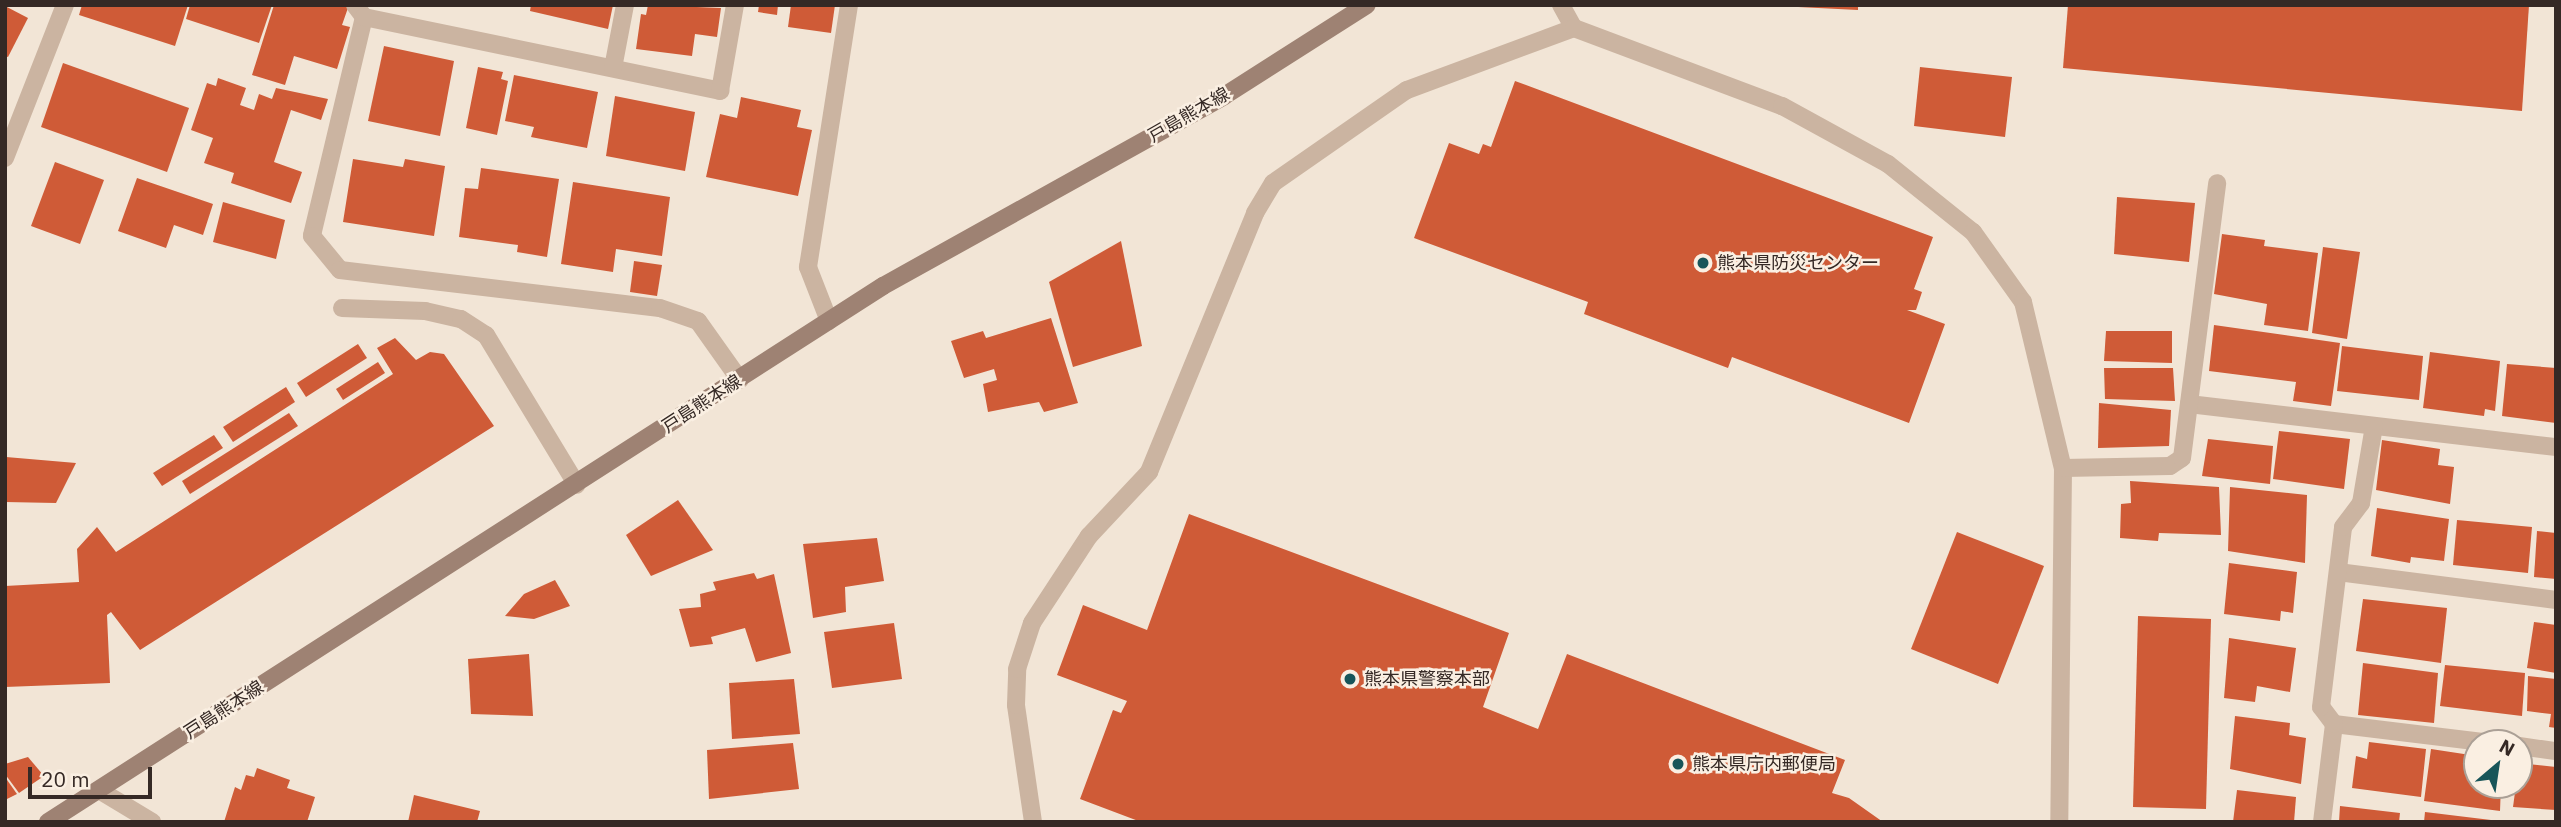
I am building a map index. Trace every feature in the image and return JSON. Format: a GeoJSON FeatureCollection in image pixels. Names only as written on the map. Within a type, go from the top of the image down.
{"type":"FeatureCollection","features":[{"type":"Feature","properties":{"kind":"main road","name":"戸島熊本線"},"geometry":{"type":"LineString","coordinates":[[48,822],[577,485],[883,286],[1224,96],[1367,5]]}},
{"type":"Feature","properties":{"kind":"street"},"geometry":{"type":"LineString","coordinates":[[5,158],[65,5]]}},
{"type":"Feature","properties":{"kind":"street"},"geometry":{"type":"LineString","coordinates":[[613,68],[625,5]]}},
{"type":"Feature","properties":{"kind":"street"},"geometry":{"type":"LineString","coordinates":[[735,5],[720,91],[360,11],[312,236],[340,270],[660,308],[698,321],[740,380]]}},
{"type":"Feature","properties":{"kind":"street"},"geometry":{"type":"LineString","coordinates":[[830,321],[807,267],[849,5]]}},
{"type":"Feature","properties":{"kind":"street"},"geometry":{"type":"LineString","coordinates":[[1561,5],[1574,28],[1782,106],[1888,164],[1973,232],[2023,302],[2063,468],[2059,822]]}},
{"type":"Feature","properties":{"kind":"street"},"geometry":{"type":"LineString","coordinates":[[1033,822],[1016,705],[1017,669],[1032,623],[1089,536],[1149,472],[1255,213],[1273,183],[1407,90],[1574,28]]}},
{"type":"Feature","properties":{"kind":"street"},"geometry":{"type":"LineString","coordinates":[[2063,468],[2170,466],[2182,458],[2217,183]]}},
{"type":"Feature","properties":{"kind":"street"},"geometry":{"type":"LineString","coordinates":[[342,308],[425,311],[461,319],[486,335],[577,485]]}},
{"type":"Feature","properties":{"kind":"street"},"geometry":{"type":"LineString","coordinates":[[2189,404],[2556,447]]}},
{"type":"Feature","properties":{"kind":"street"},"geometry":{"type":"LineString","coordinates":[[2322,822],[2334,724],[2321,707],[2337,572],[2343,527],[2361,503],[2374,426]]}},
{"type":"Feature","properties":{"kind":"street"},"geometry":{"type":"LineString","coordinates":[[2337,572],[2556,600]]}},
{"type":"Feature","properties":{"kind":"street"},"geometry":{"type":"LineString","coordinates":[[2334,724],[2463,740]]}},
{"type":"Feature","properties":{"kind":"street"},"geometry":{"type":"LineString","coordinates":[[2533,748],[2556,751]]}},
{"type":"Feature","properties":{"kind":"street"},"geometry":{"type":"LineString","coordinates":[[99,790],[152,822]]}},
{"type":"Feature","properties":{"kind":"building"},"geometry":{"type":"Polygon","coordinates":[[[82,5],[188,5],[175,46],[79,15],[82,5]]]}},
{"type":"Feature","properties":{"kind":"building"},"geometry":{"type":"Polygon","coordinates":[[[190,5],[272,5],[259,43],[186,19],[190,5]]]}},
{"type":"Feature","properties":{"kind":"building"},"geometry":{"type":"Polygon","coordinates":[[[274,5],[349,5],[342,25],[350,27],[337,69],[294,56],[285,85],[252,75],[274,5]]]}},
{"type":"Feature","properties":{"kind":"building"},"geometry":{"type":"Polygon","coordinates":[[[531,5],[613,5],[608,29],[530,11],[531,5]]]}},
{"type":"Feature","properties":{"kind":"building"},"geometry":{"type":"Polygon","coordinates":[[[648,5],[721,8],[717,37],[695,34],[692,56],[636,49],[641,14],[646,15],[648,5]]]}},
{"type":"Feature","properties":{"kind":"building"},"geometry":{"type":"Polygon","coordinates":[[[759,5],[778,5],[777,15],[758,12],[759,5]]]}},
{"type":"Feature","properties":{"kind":"building"},"geometry":{"type":"Polygon","coordinates":[[[791,5],[835,5],[831,33],[788,27],[791,5]]]}},
{"type":"Feature","properties":{"kind":"building"},"geometry":{"type":"Polygon","coordinates":[[[1858,5],[1858,10],[1798,7],[1858,5]]]}},
{"type":"Feature","properties":{"kind":"building"},"geometry":{"type":"Polygon","coordinates":[[[2068,5],[2529,5],[2522,111],[2063,68],[2068,5]]]}},
{"type":"Feature","properties":{"kind":"building"},"geometry":{"type":"Polygon","coordinates":[[[5,6],[28,18],[8,57],[5,56],[5,6]]]}},
{"type":"Feature","properties":{"kind":"building"},"geometry":{"type":"Polygon","coordinates":[[[384,46],[454,61],[440,136],[368,121],[384,46]]]}},
{"type":"Feature","properties":{"kind":"building"},"geometry":{"type":"Polygon","coordinates":[[[63,63],[189,108],[167,172],[41,127],[63,63]]]}},
{"type":"Feature","properties":{"kind":"building"},"geometry":{"type":"Polygon","coordinates":[[[478,67],[503,72],[501,79],[508,81],[497,135],[466,128],[478,67]]]}},
{"type":"Feature","properties":{"kind":"building"},"geometry":{"type":"Polygon","coordinates":[[[1920,67],[2012,77],[2005,137],[1914,126],[1920,67]]]}},
{"type":"Feature","properties":{"kind":"building"},"geometry":{"type":"Polygon","coordinates":[[[514,75],[598,92],[587,148],[531,137],[534,127],[505,121],[514,75]]]}},
{"type":"Feature","properties":{"kind":"building"},"geometry":{"type":"Polygon","coordinates":[[[218,78],[246,88],[240,105],[254,110],[259,94],[272,99],[276,88],[328,99],[321,120],[291,110],[274,162],[302,172],[291,203],[231,183],[234,173],[204,163],[213,138],[191,130],[207,83],[216,86],[218,78]]]}},
{"type":"Feature","properties":{"kind":"building","name":"熊本県防災センター"},"geometry":{"type":"Polygon","coordinates":[[[1515,81],[1933,237],[1914,289],[1922,292],[1916,310],[1907,310],[1945,324],[1909,423],[1732,357],[1728,368],[1584,314],[1588,302],[1414,238],[1449,143],[1479,154],[1483,144],[1491,147],[1515,81]]]}},
{"type":"Feature","properties":{"kind":"building"},"geometry":{"type":"Polygon","coordinates":[[[615,96],[695,112],[685,171],[606,156],[615,96]]]}},
{"type":"Feature","properties":{"kind":"building"},"geometry":{"type":"Polygon","coordinates":[[[741,97],[801,110],[797,127],[812,130],[798,196],[706,177],[720,114],[737,118],[741,97]]]}},
{"type":"Feature","properties":{"kind":"building"},"geometry":{"type":"Polygon","coordinates":[[[353,159],[403,167],[405,159],[445,166],[434,236],[343,222],[353,159]]]}},
{"type":"Feature","properties":{"kind":"building"},"geometry":{"type":"Polygon","coordinates":[[[55,162],[104,180],[80,244],[31,226],[55,162]]]}},
{"type":"Feature","properties":{"kind":"building"},"geometry":{"type":"Polygon","coordinates":[[[481,168],[559,179],[547,257],[517,252],[518,245],[459,237],[465,188],[478,189],[481,168]]]}},
{"type":"Feature","properties":{"kind":"building"},"geometry":{"type":"Polygon","coordinates":[[[137,178],[213,204],[203,235],[174,225],[166,248],[118,231],[137,178]]]}},
{"type":"Feature","properties":{"kind":"building"},"geometry":{"type":"Polygon","coordinates":[[[573,182],[670,197],[662,256],[616,249],[613,272],[561,264],[573,182]]]}},
{"type":"Feature","properties":{"kind":"building"},"geometry":{"type":"Polygon","coordinates":[[[2117,197],[2195,203],[2189,262],[2114,254],[2117,197]]]}},
{"type":"Feature","properties":{"kind":"building"},"geometry":{"type":"Polygon","coordinates":[[[223,202],[285,220],[276,259],[213,242],[223,202]]]}},
{"type":"Feature","properties":{"kind":"building"},"geometry":{"type":"Polygon","coordinates":[[[2222,234],[2265,240],[2264,246],[2318,253],[2308,331],[2264,325],[2267,304],[2214,294],[2222,234]]]}},
{"type":"Feature","properties":{"kind":"building"},"geometry":{"type":"Polygon","coordinates":[[[1121,241],[1142,346],[1073,367],[1049,282],[1121,241]]]}},
{"type":"Feature","properties":{"kind":"building"},"geometry":{"type":"Polygon","coordinates":[[[2323,247],[2360,252],[2347,339],[2312,333],[2323,247]]]}},
{"type":"Feature","properties":{"kind":"building"},"geometry":{"type":"Polygon","coordinates":[[[634,261],[662,265],[657,296],[630,292],[634,261]]]}},
{"type":"Feature","properties":{"kind":"building"},"geometry":{"type":"Polygon","coordinates":[[[1051,318],[1078,403],[1044,412],[1039,402],[988,412],[983,384],[997,380],[994,369],[964,378],[951,341],[983,331],[986,338],[1051,318]]]}},
{"type":"Feature","properties":{"kind":"building"},"geometry":{"type":"Polygon","coordinates":[[[2214,325],[2340,343],[2331,406],[2293,401],[2296,382],[2209,371],[2214,325]]]}},
{"type":"Feature","properties":{"kind":"building"},"geometry":{"type":"Polygon","coordinates":[[[2106,331],[2172,331],[2172,363],[2104,361],[2106,331]]]}},
{"type":"Feature","properties":{"kind":"building"},"geometry":{"type":"Polygon","coordinates":[[[395,338],[416,360],[430,352],[444,354],[494,426],[140,650],[111,612],[107,615],[110,683],[5,687],[5,586],[79,582],[77,549],[97,527],[116,552],[393,374],[377,348],[395,338]]]}},
{"type":"Feature","properties":{"kind":"building"},"geometry":{"type":"Polygon","coordinates":[[[358,344],[367,358],[306,397],[297,383],[358,344]]]}},
{"type":"Feature","properties":{"kind":"building"},"geometry":{"type":"Polygon","coordinates":[[[2342,346],[2423,356],[2419,400],[2337,391],[2342,346]]]}},
{"type":"Feature","properties":{"kind":"building"},"geometry":{"type":"Polygon","coordinates":[[[2430,352],[2500,361],[2495,411],[2485,409],[2484,416],[2423,408],[2430,352]]]}},
{"type":"Feature","properties":{"kind":"building"},"geometry":{"type":"Polygon","coordinates":[[[378,362],[385,373],[343,400],[336,389],[378,362]]]}},
{"type":"Feature","properties":{"kind":"building"},"geometry":{"type":"Polygon","coordinates":[[[2507,364],[2556,368],[2556,423],[2502,416],[2507,364]]]}},
{"type":"Feature","properties":{"kind":"building"},"geometry":{"type":"Polygon","coordinates":[[[2104,368],[2173,368],[2175,401],[2105,399],[2104,368]]]}},
{"type":"Feature","properties":{"kind":"building"},"geometry":{"type":"Polygon","coordinates":[[[286,387],[295,402],[233,442],[223,427],[286,387]]]}},
{"type":"Feature","properties":{"kind":"building"},"geometry":{"type":"Polygon","coordinates":[[[2099,403],[2171,410],[2169,446],[2098,448],[2099,403]]]}},
{"type":"Feature","properties":{"kind":"building"},"geometry":{"type":"Polygon","coordinates":[[[289,413],[298,426],[190,494],[182,481],[289,413]]]}},
{"type":"Feature","properties":{"kind":"building"},"geometry":{"type":"Polygon","coordinates":[[[2279,431],[2350,439],[2344,489],[2273,479],[2279,431]]]}},
{"type":"Feature","properties":{"kind":"building"},"geometry":{"type":"Polygon","coordinates":[[[214,435],[223,448],[162,486],[153,473],[214,435]]]}},
{"type":"Feature","properties":{"kind":"building"},"geometry":{"type":"Polygon","coordinates":[[[2208,439],[2273,446],[2270,484],[2202,476],[2208,439]]]}},
{"type":"Feature","properties":{"kind":"building"},"geometry":{"type":"Polygon","coordinates":[[[2382,440],[2440,449],[2438,465],[2454,467],[2450,504],[2376,490],[2382,440]]]}},
{"type":"Feature","properties":{"kind":"building"},"geometry":{"type":"Polygon","coordinates":[[[6,457],[76,463],[56,503],[5,502],[6,457]]]}},
{"type":"Feature","properties":{"kind":"building"},"geometry":{"type":"Polygon","coordinates":[[[2130,481],[2219,487],[2221,535],[2159,533],[2158,541],[2120,538],[2121,504],[2131,503],[2130,481]]]}},
{"type":"Feature","properties":{"kind":"building"},"geometry":{"type":"Polygon","coordinates":[[[2230,487],[2307,495],[2305,563],[2228,551],[2230,487]]]}},
{"type":"Feature","properties":{"kind":"building"},"geometry":{"type":"Polygon","coordinates":[[[678,500],[713,550],[651,576],[626,535],[678,500]]]}},
{"type":"Feature","properties":{"kind":"building"},"geometry":{"type":"Polygon","coordinates":[[[2377,508],[2449,519],[2444,561],[2411,557],[2410,563],[2371,556],[2377,508]]]}},
{"type":"Feature","properties":{"kind":"building","name":"熊本県警察本部"},"geometry":{"type":"Polygon","coordinates":[[[1189,514],[1509,633],[1483,707],[1538,729],[1567,654],[1845,760],[1832,793],[1849,798],[1883,822],[1141,822],[1080,799],[1113,710],[1121,713],[1127,701],[1057,675],[1083,605],[1147,630],[1189,514]]]}},
{"type":"Feature","properties":{"kind":"building"},"geometry":{"type":"Polygon","coordinates":[[[2457,520],[2532,527],[2528,573],[2453,565],[2457,520]]]}},
{"type":"Feature","properties":{"kind":"building"},"geometry":{"type":"Polygon","coordinates":[[[2537,531],[2556,533],[2556,579],[2534,577],[2537,531]]]}},
{"type":"Feature","properties":{"kind":"building"},"geometry":{"type":"Polygon","coordinates":[[[1957,532],[2044,566],[1998,684],[1911,649],[1957,532]]]}},
{"type":"Feature","properties":{"kind":"building"},"geometry":{"type":"Polygon","coordinates":[[[877,538],[884,581],[845,587],[846,612],[813,618],[803,544],[877,538]]]}},
{"type":"Feature","properties":{"kind":"building"},"geometry":{"type":"Polygon","coordinates":[[[2229,563],[2297,572],[2293,613],[2281,611],[2280,621],[2224,614],[2229,563]]]}},
{"type":"Feature","properties":{"kind":"building"},"geometry":{"type":"Polygon","coordinates":[[[754,573],[757,579],[774,574],[791,653],[756,662],[745,628],[711,637],[713,644],[690,647],[679,609],[701,607],[700,594],[716,590],[713,582],[754,573]]]}},
{"type":"Feature","properties":{"kind":"building"},"geometry":{"type":"Polygon","coordinates":[[[555,580],[570,606],[534,619],[505,616],[524,594],[555,580]]]}},
{"type":"Feature","properties":{"kind":"building"},"geometry":{"type":"Polygon","coordinates":[[[2363,599],[2447,608],[2441,663],[2356,651],[2363,599]]]}},
{"type":"Feature","properties":{"kind":"building"},"geometry":{"type":"Polygon","coordinates":[[[2138,616],[2211,619],[2206,809],[2133,807],[2138,616]]]}},
{"type":"Feature","properties":{"kind":"building"},"geometry":{"type":"Polygon","coordinates":[[[2534,622],[2556,625],[2556,673],[2527,668],[2534,622]]]}},
{"type":"Feature","properties":{"kind":"building"},"geometry":{"type":"Polygon","coordinates":[[[894,623],[902,679],[832,688],[824,632],[894,623]]]}},
{"type":"Feature","properties":{"kind":"building"},"geometry":{"type":"Polygon","coordinates":[[[2229,638],[2296,648],[2290,692],[2257,686],[2255,702],[2224,698],[2229,638]]]}},
{"type":"Feature","properties":{"kind":"building"},"geometry":{"type":"Polygon","coordinates":[[[529,654],[533,716],[471,714],[468,659],[529,654]]]}},
{"type":"Feature","properties":{"kind":"building"},"geometry":{"type":"Polygon","coordinates":[[[2363,663],[2438,673],[2434,723],[2358,715],[2363,663]]]}},
{"type":"Feature","properties":{"kind":"building"},"geometry":{"type":"Polygon","coordinates":[[[2445,665],[2525,673],[2522,716],[2440,706],[2445,665]]]}},
{"type":"Feature","properties":{"kind":"building"},"geometry":{"type":"Polygon","coordinates":[[[2528,676],[2556,679],[2556,728],[2549,727],[2551,714],[2527,711],[2528,676]]]}},
{"type":"Feature","properties":{"kind":"building"},"geometry":{"type":"Polygon","coordinates":[[[794,679],[800,734],[732,739],[729,683],[794,679]]]}},
{"type":"Feature","properties":{"kind":"building"},"geometry":{"type":"Polygon","coordinates":[[[2235,716],[2290,723],[2289,735],[2306,738],[2301,784],[2230,769],[2235,716]]]}},
{"type":"Feature","properties":{"kind":"building"},"geometry":{"type":"Polygon","coordinates":[[[2369,742],[2426,749],[2421,797],[2352,788],[2356,756],[2367,759],[2369,742]]]}},
{"type":"Feature","properties":{"kind":"building"},"geometry":{"type":"Polygon","coordinates":[[[793,743],[799,789],[709,799],[707,750],[793,743]]]}},
{"type":"Feature","properties":{"kind":"building"},"geometry":{"type":"Polygon","coordinates":[[[2431,749],[2463,754],[2463,799],[2500,799],[2500,811],[2424,801],[2431,749]]]}},
{"type":"Feature","properties":{"kind":"building"},"geometry":{"type":"Polygon","coordinates":[[[28,757],[44,776],[19,793],[5,774],[5,764],[28,757]]]}},
{"type":"Feature","properties":{"kind":"building"},"geometry":{"type":"Polygon","coordinates":[[[2533,765],[2556,767],[2556,810],[2513,807],[2514,799],[2533,799],[2533,765]]]}},
{"type":"Feature","properties":{"kind":"building"},"geometry":{"type":"Polygon","coordinates":[[[257,768],[290,780],[287,788],[315,797],[307,822],[224,822],[235,787],[241,790],[246,775],[254,777],[257,768]]]}},
{"type":"Feature","properties":{"kind":"building"},"geometry":{"type":"Polygon","coordinates":[[[5,777],[17,794],[5,800],[5,777]]]}},
{"type":"Feature","properties":{"kind":"building"},"geometry":{"type":"Polygon","coordinates":[[[2237,790],[2296,797],[2294,822],[2233,822],[2237,790]]]}},
{"type":"Feature","properties":{"kind":"building"},"geometry":{"type":"Polygon","coordinates":[[[414,795],[480,811],[477,822],[408,822],[414,795]]]}},
{"type":"Feature","properties":{"kind":"building"},"geometry":{"type":"Polygon","coordinates":[[[2340,806],[2400,813],[2399,822],[2339,822],[2340,806]]]}},
{"type":"Feature","properties":{"kind":"building"},"geometry":{"type":"Polygon","coordinates":[[[2425,812],[2491,820],[2491,822],[2424,822],[2425,812]]]}},
{"type":"Feature","properties":{"kind":"place","name":"熊本県防災センター"},"geometry":{"type":"Point","coordinates":[1703,263]}},
{"type":"Feature","properties":{"kind":"place","name":"熊本県警察本部"},"geometry":{"type":"Point","coordinates":[1350,679]}},
{"type":"Feature","properties":{"kind":"place","name":"熊本県庁内郵便局"},"geometry":{"type":"Point","coordinates":[1678,764]}}]}
